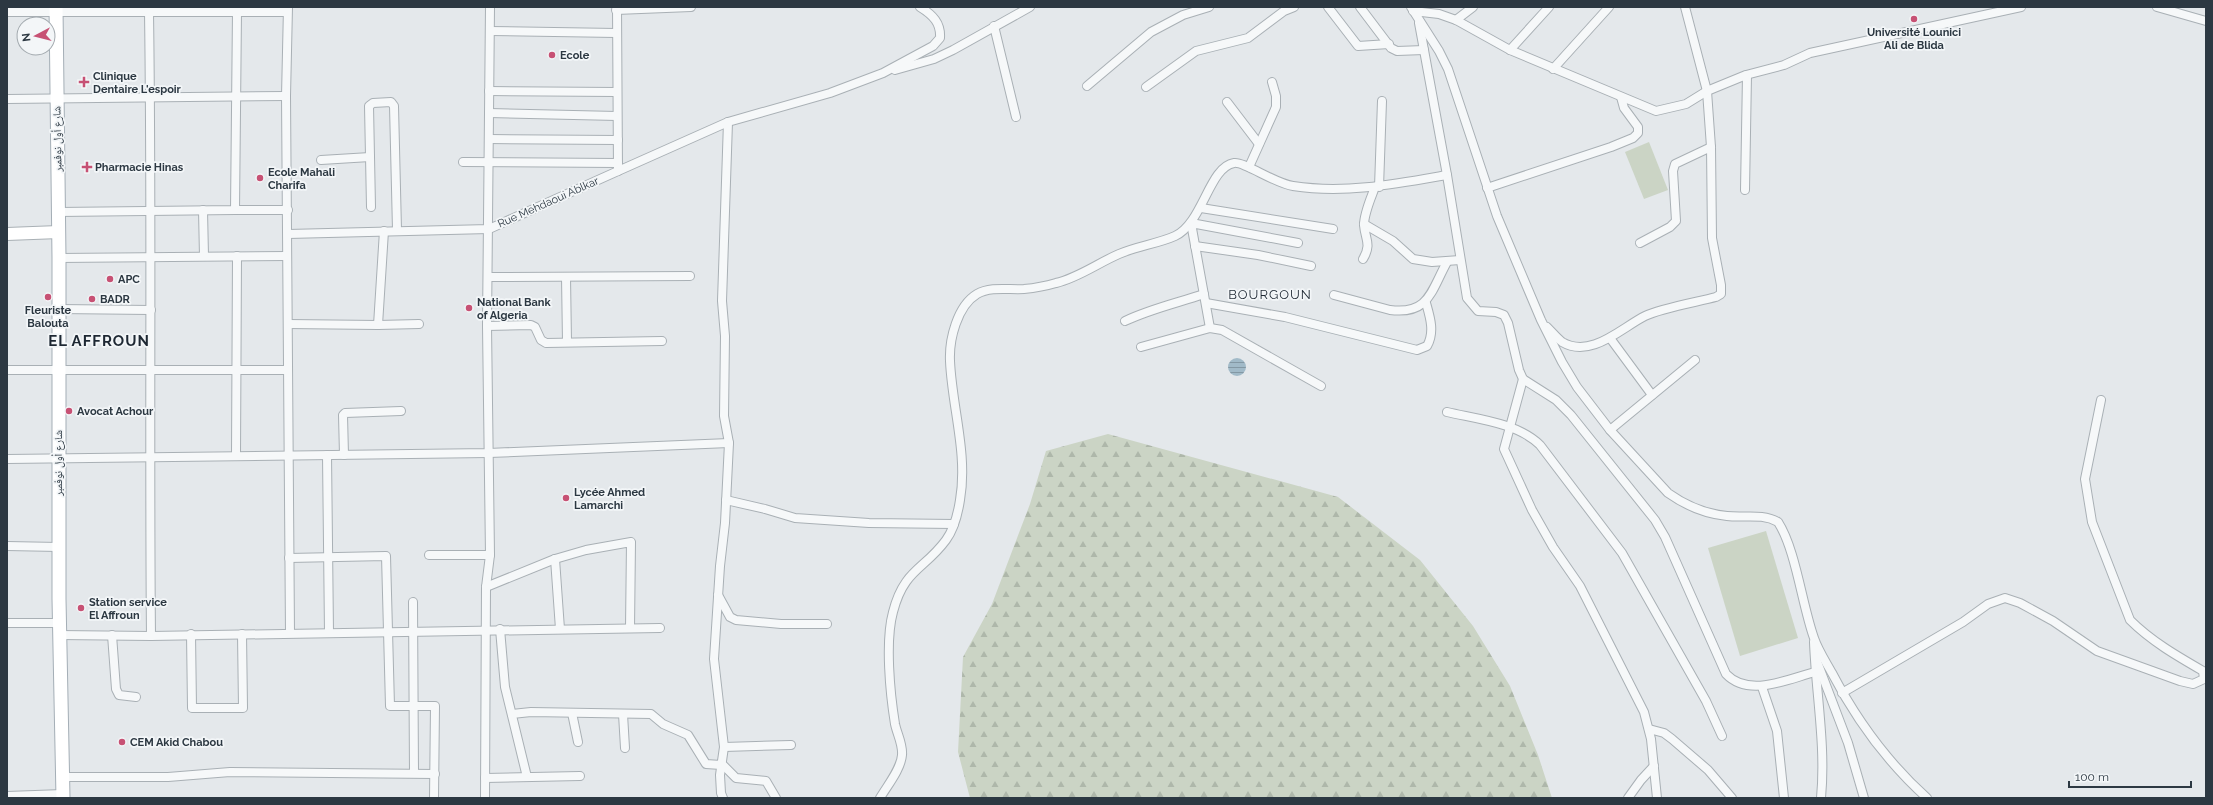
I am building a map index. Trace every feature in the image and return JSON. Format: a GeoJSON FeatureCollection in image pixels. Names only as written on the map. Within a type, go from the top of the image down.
{"type":"FeatureCollection","features":[{"type":"Feature","properties":{"kind":"main road","name":"شارع أول نوفمبر"},"geometry":{"type":"LineString","coordinates":[[56,9],[59,232],[59,629],[63,796]]}},
{"type":"Feature","properties":{"kind":"main road"},"geometry":{"type":"LineString","coordinates":[[7,234],[59,232]]}},
{"type":"Feature","properties":{"kind":"street"},"geometry":{"type":"LineString","coordinates":[[485,798],[486,587],[490,555],[487,326],[490,163],[490,7]]}},
{"type":"Feature","properties":{"kind":"street"},"geometry":{"type":"LineString","coordinates":[[463,162],[618,167],[616,9],[691,7]]}},
{"type":"Feature","properties":{"kind":"street"},"geometry":{"type":"LineString","coordinates":[[883,73],[933,46],[940,38],[941,30],[937,21],[920,7]]}},
{"type":"Feature","properties":{"kind":"street"},"geometry":{"type":"LineString","coordinates":[[883,73],[934,59],[954,50],[1030,7]]}},
{"type":"Feature","properties":{"kind":"street"},"geometry":{"type":"LineString","coordinates":[[1087,86],[1152,32],[1183,15],[1209,7]]}},
{"type":"Feature","properties":{"kind":"street"},"geometry":{"type":"LineString","coordinates":[[1146,87],[1196,51],[1248,38],[1284,11],[1294,7]]}},
{"type":"Feature","properties":{"kind":"street"},"geometry":{"type":"LineString","coordinates":[[1328,7],[1358,46],[1389,44]]}},
{"type":"Feature","properties":{"kind":"street"},"geometry":{"type":"LineString","coordinates":[[1360,7],[1389,44],[1397,51],[1424,50]]}},
{"type":"Feature","properties":{"kind":"street"},"geometry":{"type":"LineString","coordinates":[[1456,20],[1473,7]]}},
{"type":"Feature","properties":{"kind":"street"},"geometry":{"type":"LineString","coordinates":[[1510,50],[1549,7]]}},
{"type":"Feature","properties":{"kind":"street"},"geometry":{"type":"LineString","coordinates":[[1553,69],[1609,7]]}},
{"type":"Feature","properties":{"kind":"street"},"geometry":{"type":"LineString","coordinates":[[1542,322],[1562,342],[1572,346],[1591,345],[1602,343],[1646,315],[1716,297],[1721,294],[1721,285],[1712,238],[1711,147],[1707,91],[1685,7]]}},
{"type":"Feature","properties":{"kind":"street"},"geometry":{"type":"LineString","coordinates":[[1412,9],[1440,14],[1456,20],[1510,50],[1656,111],[1686,104],[1707,91],[1748,75],[1784,65],[1810,54],[2021,7]]}},
{"type":"Feature","properties":{"kind":"street"},"geometry":{"type":"LineString","coordinates":[[2158,7],[2206,21]]}},
{"type":"Feature","properties":{"kind":"street"},"geometry":{"type":"LineString","coordinates":[[7,12],[56,9],[237,11],[287,9],[286,96],[290,633]]}},
{"type":"Feature","properties":{"kind":"street"},"geometry":{"type":"LineString","coordinates":[[1412,9],[1448,69],[1487,188],[1542,322],[1570,375],[1610,430],[1668,493],[1678,500],[1710,513],[1728,517],[1763,516],[1778,522],[1789,549],[1814,640],[1842,693],[1864,729],[1878,748],[1928,798]]}},
{"type":"Feature","properties":{"kind":"street"},"geometry":{"type":"LineString","coordinates":[[147,10],[150,97],[151,211],[151,370],[149,457],[152,636]]}},
{"type":"Feature","properties":{"kind":"street"},"geometry":{"type":"LineString","coordinates":[[235,210],[237,11]]}},
{"type":"Feature","properties":{"kind":"street"},"geometry":{"type":"LineString","coordinates":[[1419,19],[1447,175],[1464,290],[1472,305],[1478,311],[1500,313],[1506,319],[1518,366],[1523,379],[1556,400],[1571,415],[1655,520],[1665,537],[1726,674],[1737,682],[1762,686],[1814,672]]}},
{"type":"Feature","properties":{"kind":"street"},"geometry":{"type":"LineString","coordinates":[[994,26],[1016,117]]}},
{"type":"Feature","properties":{"kind":"street"},"geometry":{"type":"LineString","coordinates":[[490,30],[616,33]]}},
{"type":"Feature","properties":{"kind":"street","name":"Rue Mehdaoui Ablkar"},"geometry":{"type":"LineString","coordinates":[[288,234],[489,228],[618,167],[728,122],[830,93],[883,73]]}},
{"type":"Feature","properties":{"kind":"street"},"geometry":{"type":"LineString","coordinates":[[1745,190],[1748,75]]}},
{"type":"Feature","properties":{"kind":"street"},"geometry":{"type":"LineString","coordinates":[[1249,167],[1276,107],[1276,96],[1272,82]]}},
{"type":"Feature","properties":{"kind":"street"},"geometry":{"type":"LineString","coordinates":[[490,90],[617,92]]}},
{"type":"Feature","properties":{"kind":"street"},"geometry":{"type":"LineString","coordinates":[[7,99],[286,96]]}},
{"type":"Feature","properties":{"kind":"street"},"geometry":{"type":"LineString","coordinates":[[1487,188],[1634,138],[1638,133],[1638,127],[1624,108],[1621,97]]}},
{"type":"Feature","properties":{"kind":"street"},"geometry":{"type":"LineString","coordinates":[[1363,259],[1368,251],[1368,237],[1364,224],[1377,187],[1382,101]]}},
{"type":"Feature","properties":{"kind":"street"},"geometry":{"type":"LineString","coordinates":[[371,206],[369,106],[373,103],[391,102],[394,106],[397,230]]}},
{"type":"Feature","properties":{"kind":"street"},"geometry":{"type":"LineString","coordinates":[[1227,102],[1259,144]]}},
{"type":"Feature","properties":{"kind":"street"},"geometry":{"type":"LineString","coordinates":[[489,114],[618,116]]}},
{"type":"Feature","properties":{"kind":"street"},"geometry":{"type":"LineString","coordinates":[[723,798],[721,793],[721,764],[724,748],[714,659],[729,443],[724,416],[724,336],[722,301],[728,122]]}},
{"type":"Feature","properties":{"kind":"street"},"geometry":{"type":"LineString","coordinates":[[489,140],[618,140]]}},
{"type":"Feature","properties":{"kind":"street"},"geometry":{"type":"LineString","coordinates":[[1640,243],[1670,227],[1676,221],[1673,171],[1675,164],[1711,147]]}},
{"type":"Feature","properties":{"kind":"street"},"geometry":{"type":"LineString","coordinates":[[321,160],[370,157]]}},
{"type":"Feature","properties":{"kind":"street"},"geometry":{"type":"LineString","coordinates":[[880,798],[901,761],[902,754],[895,727],[889,663],[892,614],[907,578],[942,545],[954,524],[961,499],[962,483],[950,360],[951,343],[963,309],[971,298],[985,290],[1023,289],[1067,280],[1120,253],[1175,236],[1191,223],[1201,208],[1212,184],[1229,164],[1240,163],[1270,179],[1296,187],[1377,187],[1447,175]]}},
{"type":"Feature","properties":{"kind":"street"},"geometry":{"type":"LineString","coordinates":[[1201,208],[1332,229]]}},
{"type":"Feature","properties":{"kind":"street"},"geometry":{"type":"LineString","coordinates":[[203,210],[204,256]]}},
{"type":"Feature","properties":{"kind":"street"},"geometry":{"type":"LineString","coordinates":[[58,212],[288,210]]}},
{"type":"Feature","properties":{"kind":"street"},"geometry":{"type":"LineString","coordinates":[[1191,223],[1298,243]]}},
{"type":"Feature","properties":{"kind":"street"},"geometry":{"type":"LineString","coordinates":[[1191,223],[1210,328]]}},
{"type":"Feature","properties":{"kind":"street"},"geometry":{"type":"LineString","coordinates":[[1364,224],[1393,241],[1413,259],[1447,262],[1460,260]]}},
{"type":"Feature","properties":{"kind":"street"},"geometry":{"type":"LineString","coordinates":[[378,325],[384,231]]}},
{"type":"Feature","properties":{"kind":"street"},"geometry":{"type":"LineString","coordinates":[[1195,246],[1258,255],[1312,266]]}},
{"type":"Feature","properties":{"kind":"street"},"geometry":{"type":"LineString","coordinates":[[236,256],[236,455]]}},
{"type":"Feature","properties":{"kind":"street"},"geometry":{"type":"LineString","coordinates":[[59,258],[287,256]]}},
{"type":"Feature","properties":{"kind":"street"},"geometry":{"type":"LineString","coordinates":[[1334,295],[1399,311],[1414,308],[1426,303],[1447,262]]}},
{"type":"Feature","properties":{"kind":"street"},"geometry":{"type":"LineString","coordinates":[[488,277],[690,276]]}},
{"type":"Feature","properties":{"kind":"street"},"geometry":{"type":"LineString","coordinates":[[566,277],[567,342]]}},
{"type":"Feature","properties":{"kind":"street"},"geometry":{"type":"LineString","coordinates":[[1125,321],[1150,309],[1163,307],[1204,294]]}},
{"type":"Feature","properties":{"kind":"street"},"geometry":{"type":"LineString","coordinates":[[1206,303],[1285,317],[1417,350],[1427,346],[1431,335],[1430,320],[1426,303]]}},
{"type":"Feature","properties":{"kind":"street"},"geometry":{"type":"LineString","coordinates":[[58,309],[151,310]]}},
{"type":"Feature","properties":{"kind":"street"},"geometry":{"type":"LineString","coordinates":[[288,324],[419,324]]}},
{"type":"Feature","properties":{"kind":"street"},"geometry":{"type":"LineString","coordinates":[[487,326],[531,325],[535,327],[543,342],[662,341]]}},
{"type":"Feature","properties":{"kind":"street"},"geometry":{"type":"LineString","coordinates":[[1141,347],[1210,328],[1222,330],[1320,386]]}},
{"type":"Feature","properties":{"kind":"street"},"geometry":{"type":"LineString","coordinates":[[1610,338],[1652,395]]}},
{"type":"Feature","properties":{"kind":"street"},"geometry":{"type":"LineString","coordinates":[[1610,430],[1695,360]]}},
{"type":"Feature","properties":{"kind":"street"},"geometry":{"type":"LineString","coordinates":[[7,370],[288,370]]}},
{"type":"Feature","properties":{"kind":"street"},"geometry":{"type":"LineString","coordinates":[[1523,379],[1504,449],[1508,461],[1552,547],[1580,586],[1644,712],[1649,729],[1657,798]]}},
{"type":"Feature","properties":{"kind":"street"},"geometry":{"type":"LineString","coordinates":[[1842,693],[1964,622],[1988,604],[2005,598],[2020,603],[2053,621],[2097,650],[2180,681],[2193,684],[2204,679],[2203,670],[2173,654],[2142,632],[2130,620],[2092,522],[2085,479],[2101,400]]}},
{"type":"Feature","properties":{"kind":"street"},"geometry":{"type":"LineString","coordinates":[[344,455],[343,415],[345,413],[401,411]]}},
{"type":"Feature","properties":{"kind":"street"},"geometry":{"type":"LineString","coordinates":[[1447,412],[1510,426],[1530,436],[1540,445],[1622,553],[1706,701],[1722,736]]}},
{"type":"Feature","properties":{"kind":"street"},"geometry":{"type":"LineString","coordinates":[[7,459],[489,453],[729,443]]}},
{"type":"Feature","properties":{"kind":"street"},"geometry":{"type":"LineString","coordinates":[[327,455],[329,632]]}},
{"type":"Feature","properties":{"kind":"street"},"geometry":{"type":"LineString","coordinates":[[726,500],[795,518],[869,523],[954,524]]}},
{"type":"Feature","properties":{"kind":"street"},"geometry":{"type":"LineString","coordinates":[[486,587],[555,559],[586,550],[631,542],[630,628]]}},
{"type":"Feature","properties":{"kind":"street"},"geometry":{"type":"LineString","coordinates":[[7,546],[59,546]]}},
{"type":"Feature","properties":{"kind":"street"},"geometry":{"type":"LineString","coordinates":[[429,554],[490,555]]}},
{"type":"Feature","properties":{"kind":"street"},"geometry":{"type":"LineString","coordinates":[[290,558],[386,556],[390,706],[435,706],[434,798]]}},
{"type":"Feature","properties":{"kind":"street"},"geometry":{"type":"LineString","coordinates":[[555,559],[560,629]]}},
{"type":"Feature","properties":{"kind":"street"},"geometry":{"type":"LineString","coordinates":[[718,595],[730,617],[736,620],[780,624],[827,624]]}},
{"type":"Feature","properties":{"kind":"street"},"geometry":{"type":"LineString","coordinates":[[413,602],[414,773]]}},
{"type":"Feature","properties":{"kind":"street"},"geometry":{"type":"LineString","coordinates":[[7,624],[112,635],[152,636],[191,634],[500,629],[660,628]]}},
{"type":"Feature","properties":{"kind":"street"},"geometry":{"type":"LineString","coordinates":[[500,629],[505,686],[527,777]]}},
{"type":"Feature","properties":{"kind":"street"},"geometry":{"type":"LineString","coordinates":[[191,634],[192,708],[243,708],[242,634]]}},
{"type":"Feature","properties":{"kind":"street"},"geometry":{"type":"LineString","coordinates":[[112,635],[116,689],[119,695],[136,697]]}},
{"type":"Feature","properties":{"kind":"street"},"geometry":{"type":"LineString","coordinates":[[1814,640],[1814,672],[1822,731],[1821,798]]}},
{"type":"Feature","properties":{"kind":"street"},"geometry":{"type":"LineString","coordinates":[[1814,654],[1848,743],[1864,798]]}},
{"type":"Feature","properties":{"kind":"street"},"geometry":{"type":"LineString","coordinates":[[1762,686],[1777,731],[1784,798]]}},
{"type":"Feature","properties":{"kind":"street"},"geometry":{"type":"LineString","coordinates":[[512,714],[531,712],[651,714],[663,724],[688,735],[706,764],[721,764],[736,778],[766,781],[776,798]]}},
{"type":"Feature","properties":{"kind":"street"},"geometry":{"type":"LineString","coordinates":[[572,713],[578,742]]}},
{"type":"Feature","properties":{"kind":"street"},"geometry":{"type":"LineString","coordinates":[[623,714],[625,748]]}},
{"type":"Feature","properties":{"kind":"street"},"geometry":{"type":"LineString","coordinates":[[1649,729],[1664,733],[1672,738],[1708,770],[1732,798]]}},
{"type":"Feature","properties":{"kind":"street"},"geometry":{"type":"LineString","coordinates":[[724,748],[791,746]]}},
{"type":"Feature","properties":{"kind":"street"},"geometry":{"type":"LineString","coordinates":[[1628,798],[1641,780],[1654,766]]}},
{"type":"Feature","properties":{"kind":"street"},"geometry":{"type":"LineString","coordinates":[[62,777],[168,778],[230,772],[435,774]]}},
{"type":"Feature","properties":{"kind":"street"},"geometry":{"type":"LineString","coordinates":[[485,778],[580,776]]}},
{"type":"Feature","properties":{"kind":"street"},"geometry":{"type":"LineString","coordinates":[[7,796],[63,796]]}},
{"type":"Feature","properties":{"kind":"green space"},"geometry":{"type":"Polygon","coordinates":[[[1649,142],[1668,190],[1644,199],[1625,152],[1649,142]]]}},
{"type":"Feature","properties":{"kind":"green space"},"geometry":{"type":"Polygon","coordinates":[[[1108,434],[1338,497],[1420,560],[1473,626],[1510,686],[1538,755],[1552,798],[970,798],[958,752],[963,657],[992,604],[1030,504],[1046,451],[1108,434]]]}},
{"type":"Feature","properties":{"kind":"green space"},"geometry":{"type":"Polygon","coordinates":[[[1766,531],[1798,638],[1740,656],[1708,548],[1766,531]]]}},
{"type":"Feature","properties":{"kind":"water"},"geometry":{"type":"Polygon","coordinates":[[[1237,358],[1243,361],[1246,367],[1243,373],[1237,376],[1231,373],[1228,367],[1231,361],[1237,358]]]}},
{"type":"Feature","properties":{"kind":"place","name":"Université Lounici Ali de Blida"},"geometry":{"type":"Point","coordinates":[1914,19]}},
{"type":"Feature","properties":{"kind":"place","name":"Ecole"},"geometry":{"type":"Point","coordinates":[552,55]}},
{"type":"Feature","properties":{"kind":"place","name":"Clinique Dentaire L'espoir"},"geometry":{"type":"Point","coordinates":[84,82]}},
{"type":"Feature","properties":{"kind":"place","name":"Pharmacie Hinas"},"geometry":{"type":"Point","coordinates":[87,167]}},
{"type":"Feature","properties":{"kind":"place","name":"Ecole Mahali Charifa"},"geometry":{"type":"Point","coordinates":[260,178]}},
{"type":"Feature","properties":{"kind":"place","name":"APC"},"geometry":{"type":"Point","coordinates":[110,279]}},
{"type":"Feature","properties":{"kind":"place","name":"Fleuriste Balouta"},"geometry":{"type":"Point","coordinates":[48,297]}},
{"type":"Feature","properties":{"kind":"place","name":"BADR"},"geometry":{"type":"Point","coordinates":[92,299]}},
{"type":"Feature","properties":{"kind":"place","name":"National Bank of Algeria"},"geometry":{"type":"Point","coordinates":[469,308]}},
{"type":"Feature","properties":{"kind":"place","name":"Avocat Achour"},"geometry":{"type":"Point","coordinates":[69,411]}},
{"type":"Feature","properties":{"kind":"place","name":"Lycée Ahmed Lamarchi"},"geometry":{"type":"Point","coordinates":[566,498]}},
{"type":"Feature","properties":{"kind":"place","name":"Station service El Affroun"},"geometry":{"type":"Point","coordinates":[81,608]}},
{"type":"Feature","properties":{"kind":"place","name":"CEM Akid Chabou"},"geometry":{"type":"Point","coordinates":[122,742]}},
{"type":"Feature","properties":{"kind":"district","name":"BOURGOUN"},"geometry":{"type":"Point","coordinates":[1270,294]}},
{"type":"Feature","properties":{"kind":"district","name":"EL AFFROUN"},"geometry":{"type":"Point","coordinates":[99,341]}}]}
